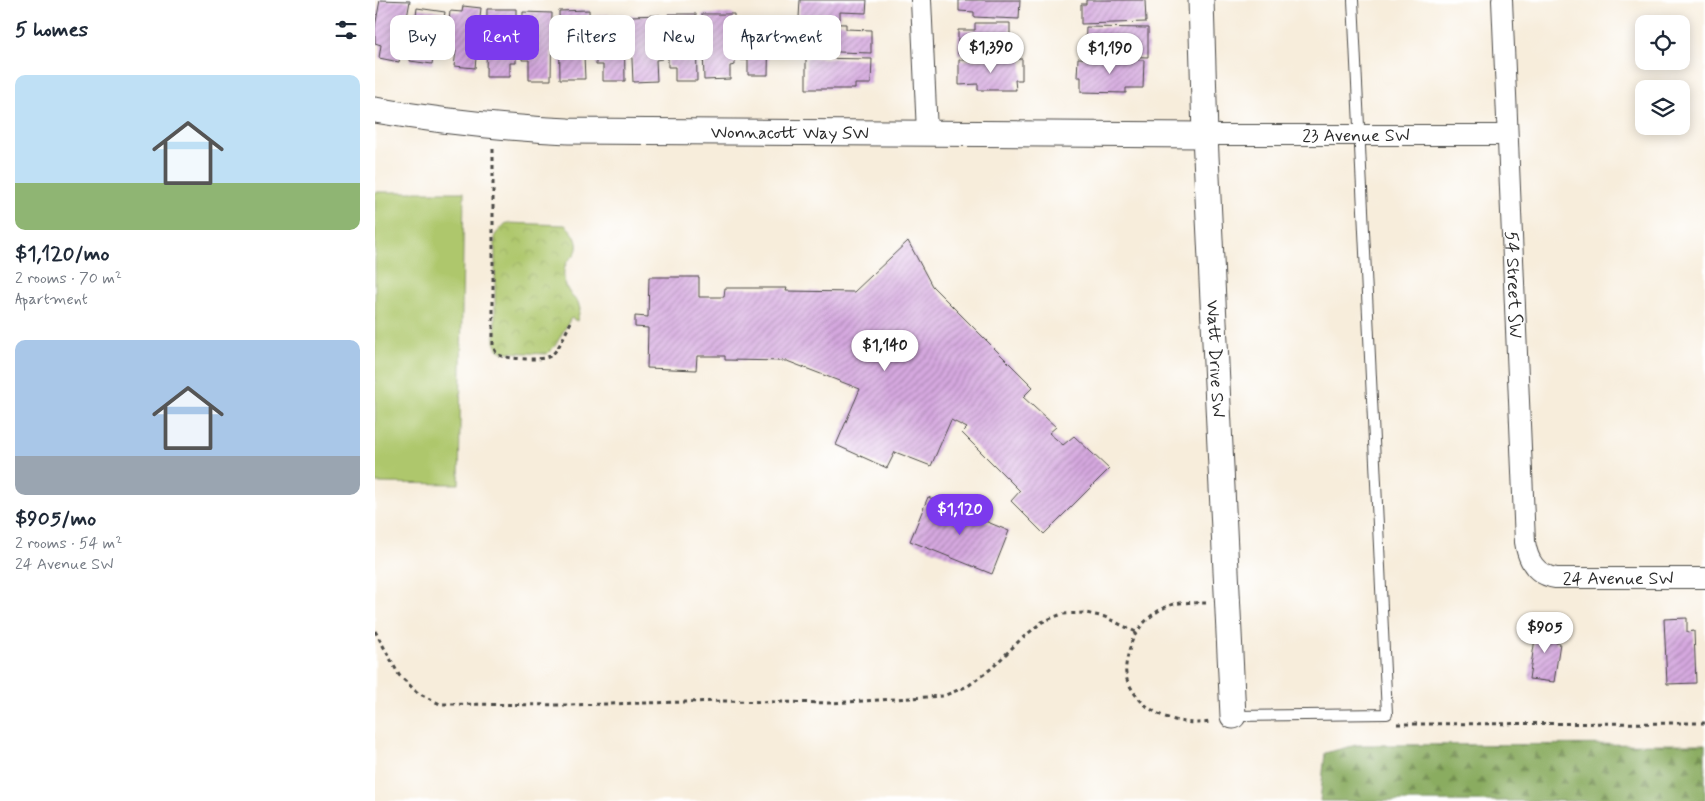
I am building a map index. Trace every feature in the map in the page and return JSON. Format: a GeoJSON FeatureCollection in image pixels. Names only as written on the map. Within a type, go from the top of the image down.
{"type":"FeatureCollection","features":[{"type":"Feature","properties":{"kind":"street"},"geometry":{"type":"LineString","coordinates":[[921,0],[927,133]]}},
{"type":"Feature","properties":{"kind":"street","name":"Watt Drive SW"},"geometry":{"type":"LineString","coordinates":[[1201,0],[1205,135],[1233,716]]}},
{"type":"Feature","properties":{"kind":"street","name":"54 Street SW"},"geometry":{"type":"LineString","coordinates":[[1502,0],[1525,542],[1534,568]]}},
{"type":"Feature","properties":{"kind":"street","name":"Wonnacott Way SW"},"geometry":{"type":"LineString","coordinates":[[375,110],[483,126],[568,131],[1205,135]]}},
{"type":"Feature","properties":{"kind":"street","name":"23 Avenue SW"},"geometry":{"type":"LineString","coordinates":[[1205,135],[1507,135]]}},
{"type":"Feature","properties":{"kind":"street","name":"24 Avenue SW"},"geometry":{"type":"LineString","coordinates":[[1534,568],[1549,577],[1556,578],[1705,578]]}},
{"type":"Feature","properties":{"kind":"lane"},"geometry":{"type":"LineString","coordinates":[[1233,716],[1387,714],[1353,0]]}},
{"type":"Feature","properties":{"kind":"path"},"geometry":{"type":"LineString","coordinates":[[493,149],[493,345],[495,351],[508,358],[547,358],[555,352],[571,322]]}},
{"type":"Feature","properties":{"kind":"path"},"geometry":{"type":"LineString","coordinates":[[1227,603],[1181,603],[1168,606],[1155,614],[1136,632],[1131,643],[1125,673],[1130,686],[1144,704],[1174,721],[1210,723],[1233,716]]}},
{"type":"Feature","properties":{"kind":"path"},"geometry":{"type":"LineString","coordinates":[[375,631],[399,675],[418,693],[440,704],[567,705],[724,701],[832,703],[943,696],[969,686],[992,668],[1020,640],[1042,622],[1062,614],[1086,613],[1105,617],[1136,632]]}},
{"type":"Feature","properties":{"kind":"path"},"geometry":{"type":"LineString","coordinates":[[1408,724],[1705,723]]}},
{"type":"Feature","properties":{"kind":"green space"},"geometry":{"type":"Polygon","coordinates":[[[375,192],[464,192],[459,484],[375,483],[375,192]]]}},
{"type":"Feature","properties":{"kind":"green space"},"geometry":{"type":"Polygon","coordinates":[[[506,223],[565,225],[576,239],[576,251],[564,269],[564,280],[571,295],[578,302],[580,309],[577,321],[571,318],[555,346],[547,354],[503,352],[498,349],[495,342],[495,235],[506,223]]]}},
{"type":"Feature","properties":{"kind":"green space"},"geometry":{"type":"Polygon","coordinates":[[[1705,744],[1705,801],[1320,801],[1325,753],[1356,745],[1705,744]]]}},
{"type":"Feature","properties":{"kind":"building"},"geometry":{"type":"Polygon","coordinates":[[[380,0],[410,1],[407,15],[390,15],[390,60],[399,60],[399,62],[379,58],[381,45],[375,43],[375,27],[380,0]]]}},
{"type":"Feature","properties":{"kind":"building"},"geometry":{"type":"Polygon","coordinates":[[[800,0],[867,0],[866,13],[840,12],[840,15],[799,15],[800,0]]]}},
{"type":"Feature","properties":{"kind":"building"},"geometry":{"type":"Polygon","coordinates":[[[959,0],[1020,0],[1019,19],[974,17],[974,12],[959,11],[959,0]]]}},
{"type":"Feature","properties":{"kind":"building"},"geometry":{"type":"Polygon","coordinates":[[[1086,0],[1145,0],[1146,22],[1081,24],[1081,4],[1086,4],[1086,0]]]}},
{"type":"Feature","properties":{"kind":"building"},"geometry":{"type":"Polygon","coordinates":[[[463,6],[481,8],[480,15],[465,15],[465,60],[476,60],[475,68],[454,66],[456,51],[455,15],[450,15],[450,11],[462,12],[463,6]]]}},
{"type":"Feature","properties":{"kind":"building"},"geometry":{"type":"Polygon","coordinates":[[[417,8],[445,12],[445,15],[416,15],[417,8]]]}},
{"type":"Feature","properties":{"kind":"building"},"geometry":{"type":"Polygon","coordinates":[[[487,9],[516,9],[516,15],[487,15],[487,9]]]}},
{"type":"Feature","properties":{"kind":"building"},"geometry":{"type":"Polygon","coordinates":[[[589,10],[589,15],[559,15],[559,11],[589,10]]]}},
{"type":"Feature","properties":{"kind":"building"},"geometry":{"type":"Polygon","coordinates":[[[523,12],[552,13],[552,15],[549,15],[551,80],[529,80],[529,60],[539,60],[539,15],[523,15],[523,12]]]}},
{"type":"Feature","properties":{"kind":"building"},"geometry":{"type":"Polygon","coordinates":[[[668,14],[696,14],[696,15],[668,14]]]}},
{"type":"Feature","properties":{"kind":"building"},"geometry":{"type":"Polygon","coordinates":[[[734,14],[723,15],[723,60],[735,60],[735,65],[730,66],[730,79],[704,80],[703,60],[713,60],[713,15],[702,15],[734,14]]]}},
{"type":"Feature","properties":{"kind":"building"},"geometry":{"type":"Polygon","coordinates":[[[635,16],[645,16],[645,60],[656,60],[657,81],[633,82],[632,60],[635,60],[635,16]]]}},
{"type":"Feature","properties":{"kind":"building"},"geometry":{"type":"Polygon","coordinates":[[[975,23],[1010,23],[1010,38],[1016,38],[1016,54],[958,54],[958,30],[975,30],[975,23]]]}},
{"type":"Feature","properties":{"kind":"building"},"geometry":{"type":"Polygon","coordinates":[[[841,24],[846,24],[846,29],[871,30],[871,53],[841,52],[841,24]]]}},
{"type":"Feature","properties":{"kind":"building"},"geometry":{"type":"Polygon","coordinates":[[[1086,27],[1148,28],[1148,57],[1085,55],[1086,27]]]}},
{"type":"Feature","properties":{"kind":"building"},"geometry":{"type":"Polygon","coordinates":[[[1078,58],[1144,60],[1143,88],[1126,88],[1126,93],[1081,92],[1081,77],[1077,77],[1078,58]]]}},
{"type":"Feature","properties":{"kind":"building"},"geometry":{"type":"Polygon","coordinates":[[[872,59],[871,84],[855,84],[855,89],[806,89],[806,60],[872,59]]]}},
{"type":"Feature","properties":{"kind":"building"},"geometry":{"type":"Polygon","coordinates":[[[1022,59],[1022,80],[1015,80],[1016,90],[978,90],[978,84],[959,85],[959,60],[1022,59]]]}},
{"type":"Feature","properties":{"kind":"building"},"geometry":{"type":"Polygon","coordinates":[[[410,60],[433,60],[432,64],[410,60]]]}},
{"type":"Feature","properties":{"kind":"building"},"geometry":{"type":"Polygon","coordinates":[[[486,60],[516,60],[516,63],[510,63],[510,77],[486,77],[486,60]]]}},
{"type":"Feature","properties":{"kind":"building"},"geometry":{"type":"Polygon","coordinates":[[[560,60],[584,60],[585,79],[560,79],[560,60]]]}},
{"type":"Feature","properties":{"kind":"building"},"geometry":{"type":"Polygon","coordinates":[[[596,60],[625,60],[625,81],[603,81],[603,65],[596,65],[596,60]]]}},
{"type":"Feature","properties":{"kind":"building"},"geometry":{"type":"Polygon","coordinates":[[[668,60],[697,60],[697,81],[675,81],[675,67],[668,67],[668,60]]]}},
{"type":"Feature","properties":{"kind":"building"},"geometry":{"type":"Polygon","coordinates":[[[748,60],[768,60],[768,75],[748,75],[748,60]]]}},
{"type":"Feature","properties":{"kind":"building"},"geometry":{"type":"Polygon","coordinates":[[[908,241],[932,286],[1033,387],[1023,397],[1056,427],[1049,433],[1063,445],[1074,436],[1109,469],[1044,534],[1011,501],[1020,491],[962,433],[967,428],[951,420],[931,466],[895,452],[887,468],[836,445],[860,389],[787,361],[725,360],[725,356],[697,356],[696,370],[647,368],[648,328],[635,327],[635,316],[648,317],[649,277],[699,277],[699,297],[724,297],[725,288],[787,288],[786,291],[854,292],[908,241]]]}},
{"type":"Feature","properties":{"kind":"building"},"geometry":{"type":"Polygon","coordinates":[[[928,497],[1009,531],[992,574],[910,541],[928,497]]]}},
{"type":"Feature","properties":{"kind":"building"},"geometry":{"type":"Polygon","coordinates":[[[1687,618],[1687,632],[1694,631],[1696,683],[1667,684],[1664,619],[1687,618]]]}},
{"type":"Feature","properties":{"kind":"building"},"geometry":{"type":"Polygon","coordinates":[[[1537,625],[1558,628],[1556,643],[1560,643],[1554,682],[1529,679],[1537,625]]]}}]}
